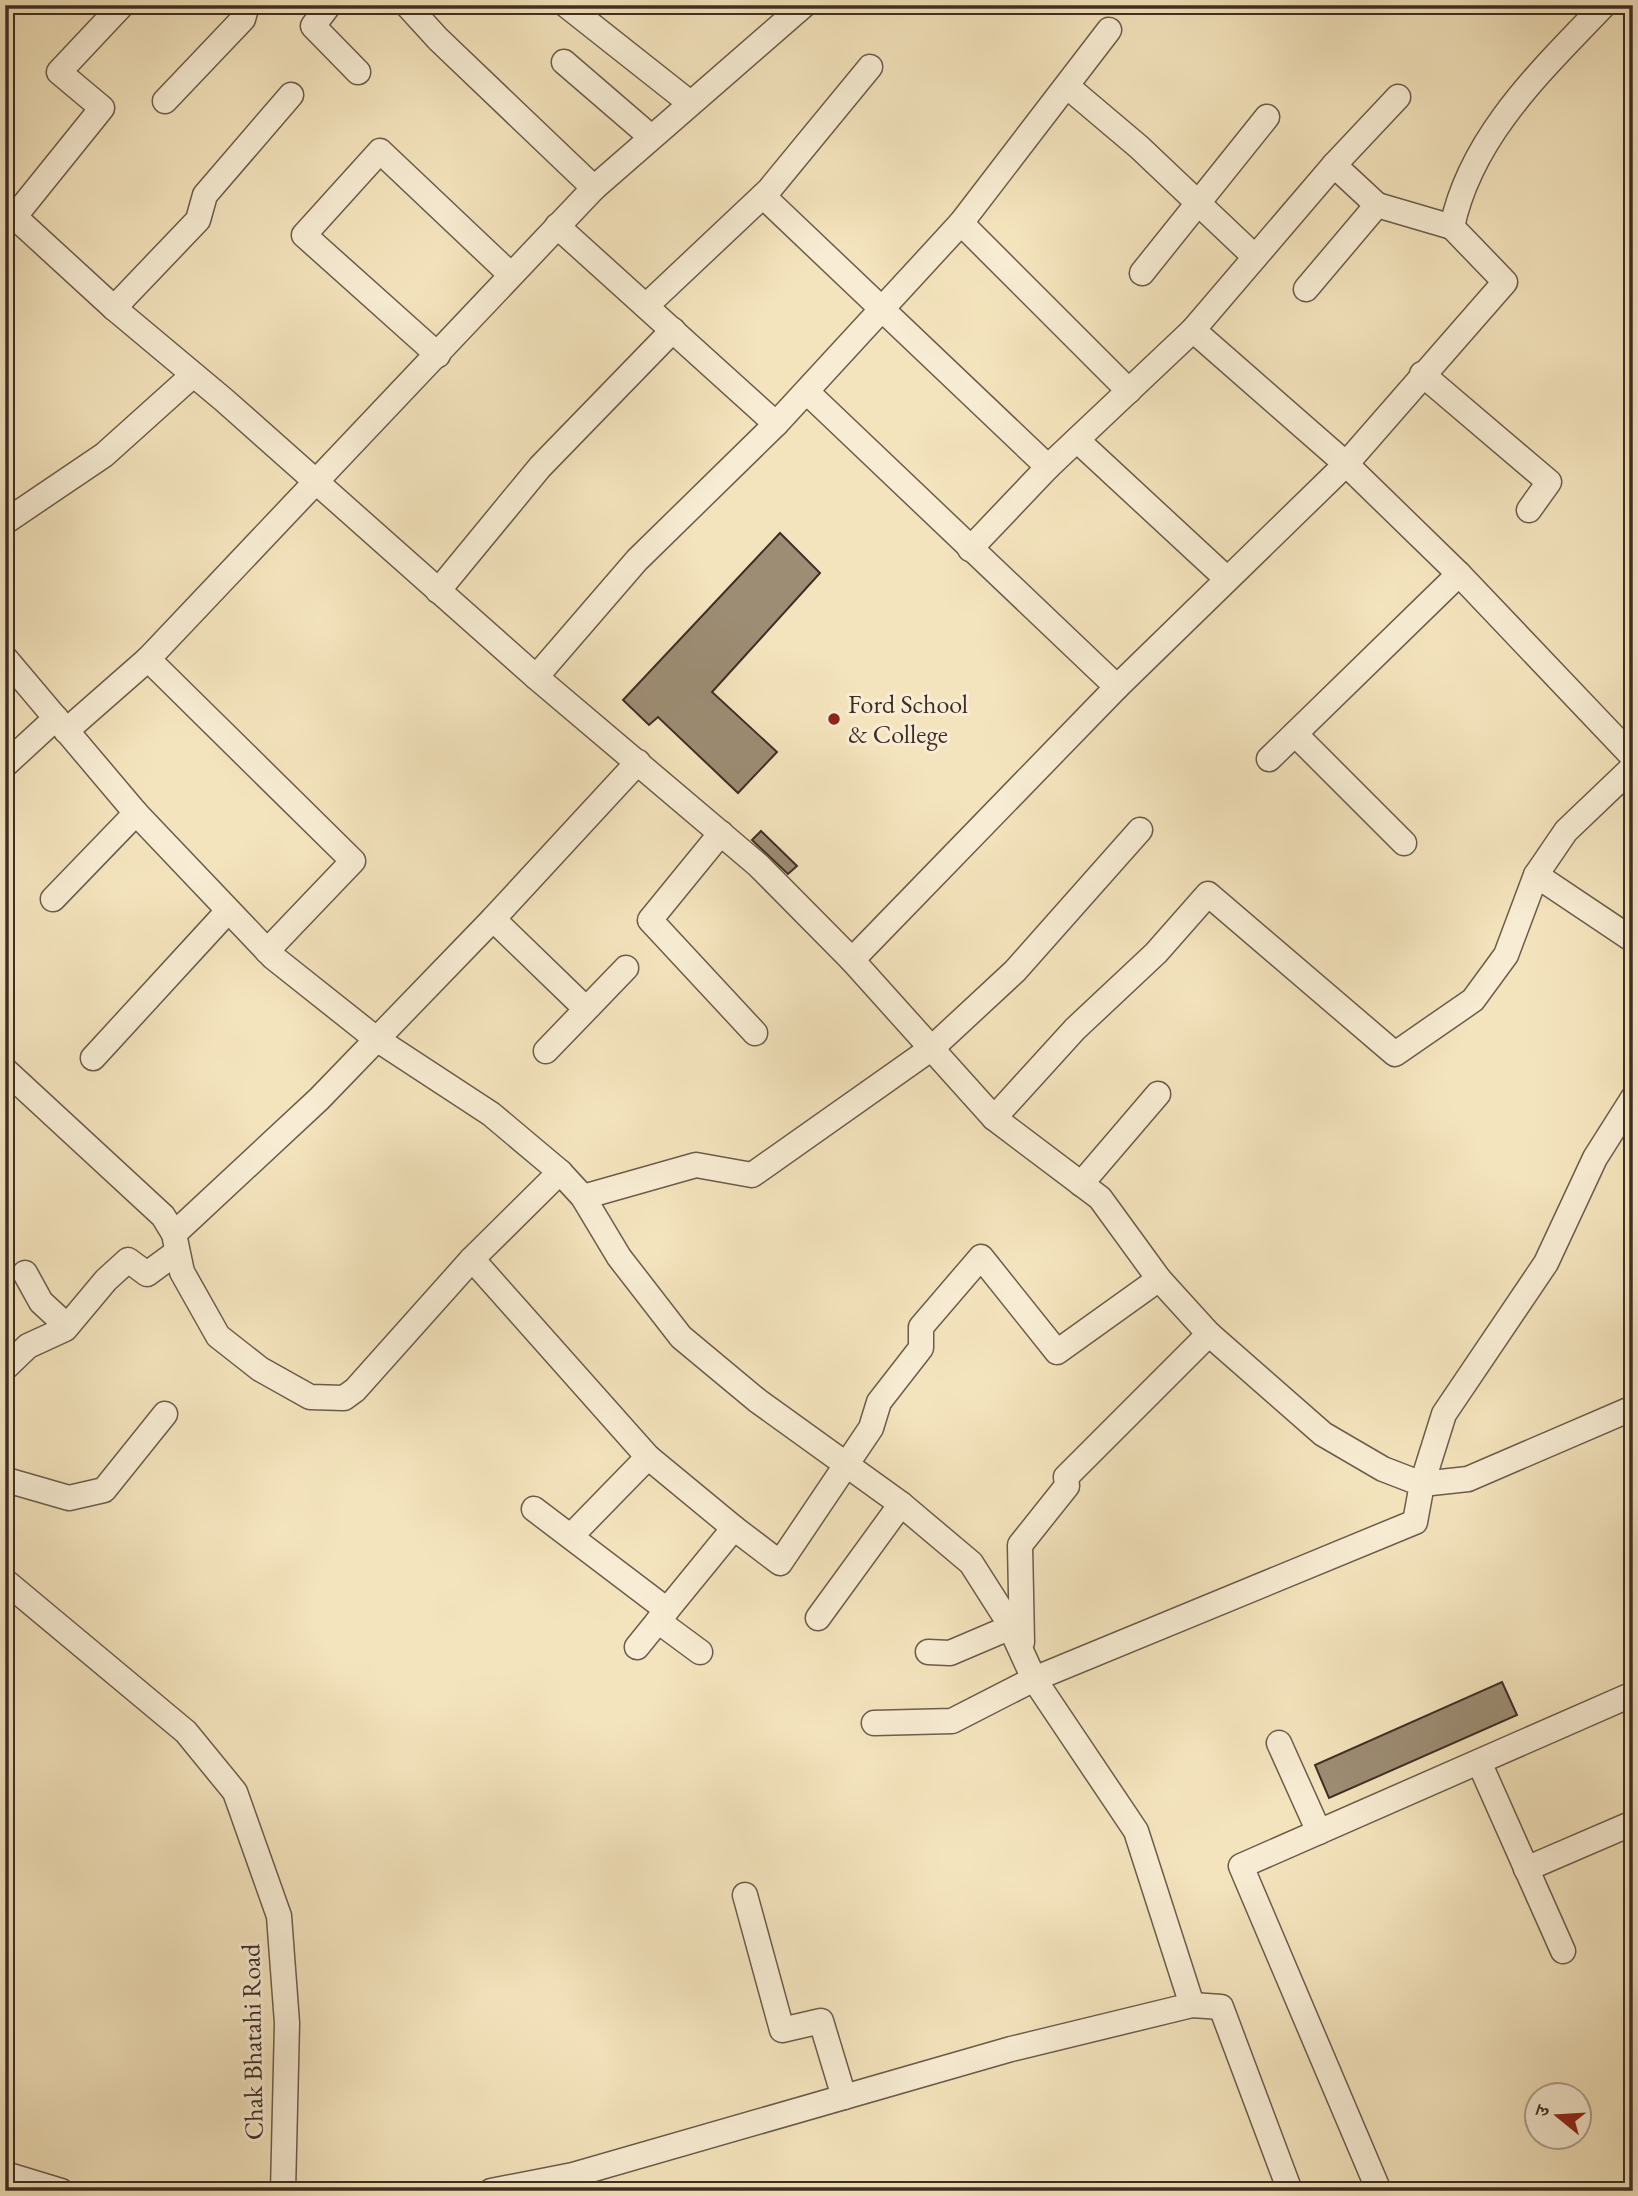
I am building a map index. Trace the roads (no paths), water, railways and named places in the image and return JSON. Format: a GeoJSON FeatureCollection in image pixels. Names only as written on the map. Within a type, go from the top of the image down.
{"type":"FeatureCollection","features":[{"type":"Feature","properties":{"kind":"street"},"geometry":{"type":"LineString","coordinates":[[122,5],[59,72],[102,108],[10,212],[114,308],[536,677],[758,865],[852,960],[995,1118],[1100,1198],[1159,1279],[1209,1334],[1323,1434],[1383,1469],[1422,1484],[1468,1479],[1633,1408]]}},
{"type":"Feature","properties":{"kind":"street"},"geometry":{"type":"LineString","coordinates":[[165,101],[243,19],[247,5]]}},
{"type":"Feature","properties":{"kind":"street"},"geometry":{"type":"LineString","coordinates":[[329,5],[313,26],[358,72]]}},
{"type":"Feature","properties":{"kind":"street"},"geometry":{"type":"LineString","coordinates":[[407,5],[438,39],[594,188]]}},
{"type":"Feature","properties":{"kind":"street"},"geometry":{"type":"LineString","coordinates":[[566,5],[690,103]]}},
{"type":"Feature","properties":{"kind":"street"},"geometry":{"type":"LineString","coordinates":[[5,765],[148,659],[317,485],[510,274],[594,188],[804,5]]}},
{"type":"Feature","properties":{"kind":"street"},"geometry":{"type":"LineString","coordinates":[[1452,227],[1457,202],[1500,121],[1534,78],[1604,5]]}},
{"type":"Feature","properties":{"kind":"street"},"geometry":{"type":"LineString","coordinates":[[536,677],[636,561],[807,392],[961,223],[1068,87],[1109,30]]}},
{"type":"Feature","properties":{"kind":"street"},"geometry":{"type":"LineString","coordinates":[[564,62],[652,137]]}},
{"type":"Feature","properties":{"kind":"street"},"geometry":{"type":"LineString","coordinates":[[646,306],[763,196],[870,67]]}},
{"type":"Feature","properties":{"kind":"street"},"geometry":{"type":"LineString","coordinates":[[1068,87],[1255,257]]}},
{"type":"Feature","properties":{"kind":"street"},"geometry":{"type":"LineString","coordinates":[[114,308],[198,220],[205,195],[291,95]]}},
{"type":"Feature","properties":{"kind":"street"},"geometry":{"type":"LineString","coordinates":[[970,549],[1048,467],[1193,330],[1334,165],[1398,97]]}},
{"type":"Feature","properties":{"kind":"street"},"geometry":{"type":"LineString","coordinates":[[1142,273],[1267,117]]}},
{"type":"Feature","properties":{"kind":"street"},"geometry":{"type":"LineString","coordinates":[[438,355],[304,234],[380,151],[510,274]]}},
{"type":"Feature","properties":{"kind":"street"},"geometry":{"type":"LineString","coordinates":[[852,960],[1118,687],[1346,464],[1505,282],[1452,227],[1377,205],[1334,165]]}},
{"type":"Feature","properties":{"kind":"street"},"geometry":{"type":"LineString","coordinates":[[763,196],[1048,467]]}},
{"type":"Feature","properties":{"kind":"street"},"geometry":{"type":"LineString","coordinates":[[1306,289],[1377,205]]}},
{"type":"Feature","properties":{"kind":"street"},"geometry":{"type":"LineString","coordinates":[[961,223],[1129,391]]}},
{"type":"Feature","properties":{"kind":"street"},"geometry":{"type":"LineString","coordinates":[[557,226],[776,424]]}},
{"type":"Feature","properties":{"kind":"street"},"geometry":{"type":"LineString","coordinates":[[438,591],[540,467],[673,330]]}},
{"type":"Feature","properties":{"kind":"street"},"geometry":{"type":"LineString","coordinates":[[1193,330],[1346,464],[1459,574],[1633,757]]}},
{"type":"Feature","properties":{"kind":"street"},"geometry":{"type":"LineString","coordinates":[[1422,374],[1549,482],[1529,510]]}},
{"type":"Feature","properties":{"kind":"street"},"geometry":{"type":"LineString","coordinates":[[5,522],[104,455],[193,375]]}},
{"type":"Feature","properties":{"kind":"street"},"geometry":{"type":"LineString","coordinates":[[807,392],[1118,687]]}},
{"type":"Feature","properties":{"kind":"street"},"geometry":{"type":"LineString","coordinates":[[1077,440],[1227,579]]}},
{"type":"Feature","properties":{"kind":"street"},"geometry":{"type":"LineString","coordinates":[[1269,759],[1459,574]]}},
{"type":"Feature","properties":{"kind":"street"},"geometry":{"type":"LineString","coordinates":[[5,658],[136,813],[267,951],[375,1038],[491,1114],[560,1172],[583,1198],[619,1257],[681,1336],[758,1401],[901,1504],[971,1563],[1011,1627],[1034,1679],[1136,1831],[1192,2005]]}},
{"type":"Feature","properties":{"kind":"street"},"geometry":{"type":"LineString","coordinates":[[148,659],[353,861],[267,951]]}},
{"type":"Feature","properties":{"kind":"street"},"geometry":{"type":"LineString","coordinates":[[1295,734],[1404,843]]}},
{"type":"Feature","properties":{"kind":"street"},"geometry":{"type":"LineString","coordinates":[[5,1368],[28,1346],[67,1326],[128,1260],[147,1274],[493,919],[638,762]]}},
{"type":"Feature","properties":{"kind":"street"},"geometry":{"type":"LineString","coordinates":[[995,1118],[1075,1029],[1156,953],[1208,894],[1395,1054],[1473,1000],[1506,955],[1536,875],[1566,831],[1633,767]]}},
{"type":"Feature","properties":{"kind":"street"},"geometry":{"type":"LineString","coordinates":[[53,900],[136,813]]}},
{"type":"Feature","properties":{"kind":"street"},"geometry":{"type":"LineString","coordinates":[[583,1198],[696,1165],[752,1175],[932,1048],[1015,971],[1140,830]]}},
{"type":"Feature","properties":{"kind":"street"},"geometry":{"type":"LineString","coordinates":[[721,833],[650,920],[755,1033]]}},
{"type":"Feature","properties":{"kind":"street"},"geometry":{"type":"LineString","coordinates":[[1536,875],[1633,940]]}},
{"type":"Feature","properties":{"kind":"street"},"geometry":{"type":"LineString","coordinates":[[93,1058],[228,912]]}},
{"type":"Feature","properties":{"kind":"street"},"geometry":{"type":"LineString","coordinates":[[493,919],[585,1008]]}},
{"type":"Feature","properties":{"kind":"street"},"geometry":{"type":"LineString","coordinates":[[546,1051],[626,968]]}},
{"type":"Feature","properties":{"kind":"street"},"geometry":{"type":"LineString","coordinates":[[10,1082],[147,1199],[175,1243],[182,1272],[218,1336],[260,1369],[310,1396],[330,1400],[344,1398],[355,1390],[472,1259],[560,1172]]}},
{"type":"Feature","properties":{"kind":"street"},"geometry":{"type":"LineString","coordinates":[[1081,1184],[1158,1094]]}},
{"type":"Feature","properties":{"kind":"street"},"geometry":{"type":"LineString","coordinates":[[874,1723],[952,1721],[1034,1679],[1415,1521],[1422,1484],[1444,1414],[1546,1263],[1595,1157],[1633,1098]]}},
{"type":"Feature","properties":{"kind":"street"},"geometry":{"type":"LineString","coordinates":[[472,1259],[648,1457],[780,1563],[871,1428],[879,1402],[921,1348],[921,1327],[981,1257],[1057,1352],[1159,1279]]}},
{"type":"Feature","properties":{"kind":"street"},"geometry":{"type":"LineString","coordinates":[[25,1273],[41,1302],[67,1326]]}},
{"type":"Feature","properties":{"kind":"street"},"geometry":{"type":"LineString","coordinates":[[1022,1651],[1020,1545],[1067,1486],[1066,1477],[1209,1334]]}},
{"type":"Feature","properties":{"kind":"street"},"geometry":{"type":"LineString","coordinates":[[5,1488],[10,1481],[69,1498],[104,1490],[165,1414]]}},
{"type":"Feature","properties":{"kind":"street"},"geometry":{"type":"LineString","coordinates":[[571,1536],[648,1457]]}},
{"type":"Feature","properties":{"kind":"street"},"geometry":{"type":"LineString","coordinates":[[818,1618],[901,1504]]}},
{"type":"Feature","properties":{"kind":"street"},"geometry":{"type":"LineString","coordinates":[[534,1509],[571,1536],[663,1615],[699,1651]]}},
{"type":"Feature","properties":{"kind":"street"},"geometry":{"type":"LineString","coordinates":[[636,1647],[734,1528]]}},
{"type":"Feature","properties":{"kind":"street","name":"Chak Bhatahi Road"},"geometry":{"type":"LineString","coordinates":[[5,1581],[186,1732],[235,1792],[279,1916],[287,2022],[283,2191]]}},
{"type":"Feature","properties":{"kind":"street"},"geometry":{"type":"LineString","coordinates":[[928,1652],[950,1653],[1011,1627]]}},
{"type":"Feature","properties":{"kind":"street"},"geometry":{"type":"LineString","coordinates":[[1379,2191],[1241,1866],[1633,1694]]}},
{"type":"Feature","properties":{"kind":"street"},"geometry":{"type":"LineString","coordinates":[[1279,1743],[1319,1832]]}},
{"type":"Feature","properties":{"kind":"street"},"geometry":{"type":"LineString","coordinates":[[1479,1762],[1563,1951]]}},
{"type":"Feature","properties":{"kind":"street"},"geometry":{"type":"LineString","coordinates":[[1526,1869],[1633,1823]]}},
{"type":"Feature","properties":{"kind":"street"},"geometry":{"type":"LineString","coordinates":[[745,1895],[782,2030],[821,2021],[844,2097]]}},
{"type":"Feature","properties":{"kind":"street"},"geometry":{"type":"LineString","coordinates":[[491,2191],[573,2175],[1011,2049],[1192,2005],[1221,2007],[1290,2191]]}},
{"type":"Feature","properties":{"kind":"street"},"geometry":{"type":"LineString","coordinates":[[5,2174],[54,2190]]}},
{"type":"Feature","properties":{"kind":"place","name":"Ford School & College"},"geometry":{"type":"Point","coordinates":[834,719]}}]}
